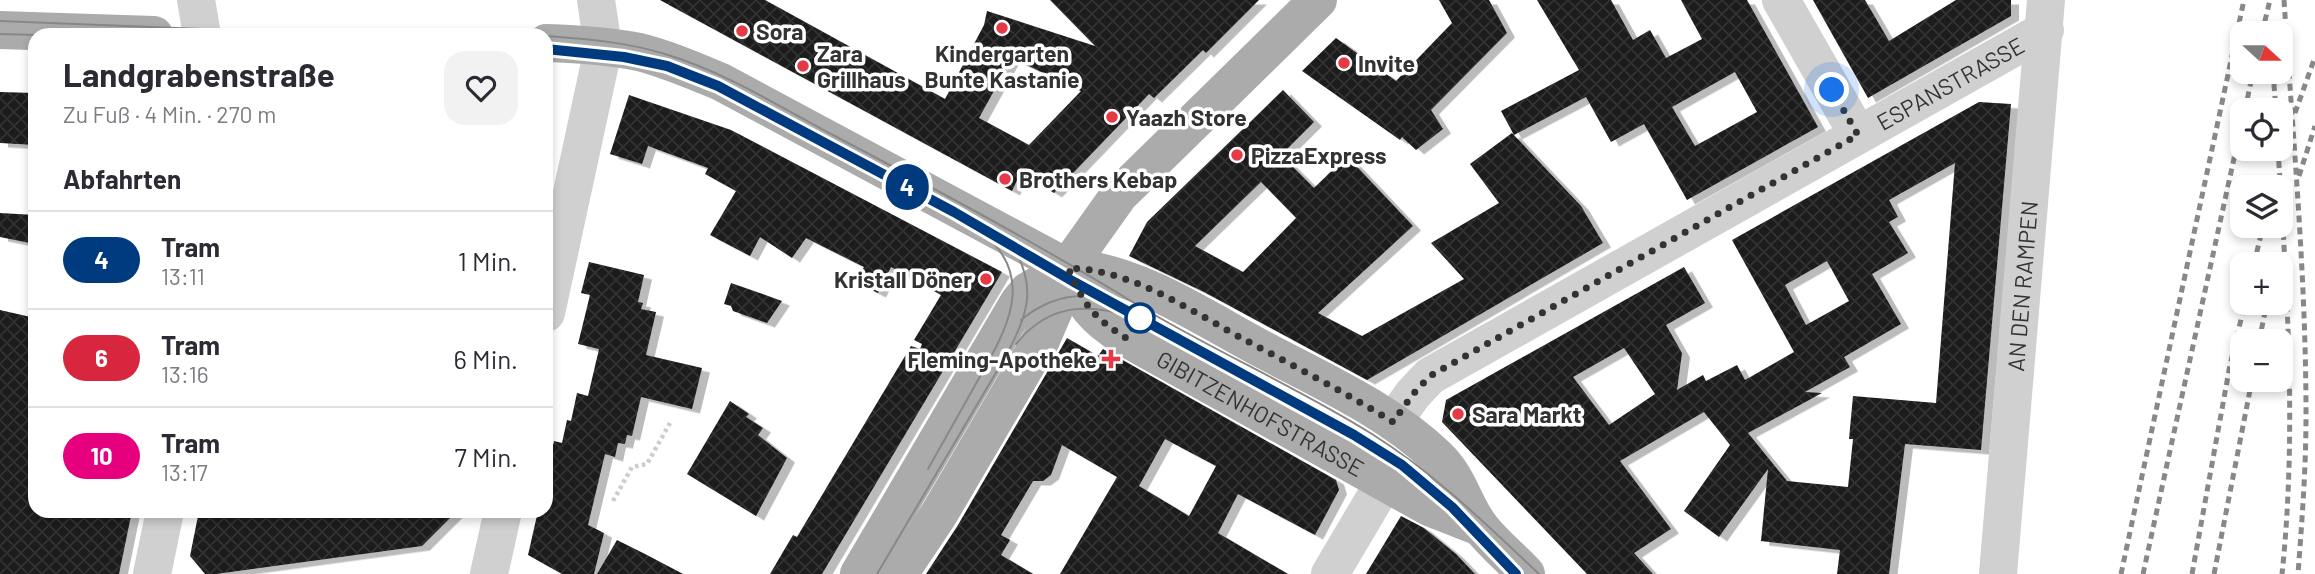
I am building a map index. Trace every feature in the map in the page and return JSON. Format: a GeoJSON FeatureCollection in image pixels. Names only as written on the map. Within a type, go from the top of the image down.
{"type":"FeatureCollection","features":[{"type":"Feature","properties":{"kind":"main road"},"geometry":{"type":"LineString","coordinates":[[899,574],[939,514],[1041,340],[1059,298],[1068,268],[1119,195],[1318,0]]}},
{"type":"Feature","properties":{"kind":"main road"},"geometry":{"type":"LineString","coordinates":[[0,30],[28,31]]}},
{"type":"Feature","properties":{"kind":"main road","name":"GIBITZENHOFSTRASSE"},"geometry":{"type":"LineString","coordinates":[[553,43],[603,47],[653,56],[722,82],[1068,268],[1104,274],[1153,291],[1348,395],[1393,422],[1435,455],[1453,474],[1480,527],[1526,574]]}},
{"type":"Feature","properties":{"kind":"main road","name":"GIBITZENHOFSTRASSE"},"geometry":{"type":"LineString","coordinates":[[1068,268],[1088,307],[1109,327],[1429,507],[1480,527]]}},
{"type":"Feature","properties":{"kind":"main road"},"geometry":{"type":"LineString","coordinates":[[859,574],[1019,302],[1028,291],[1068,268]]}},
{"type":"Feature","properties":{"kind":"street"},"geometry":{"type":"LineString","coordinates":[[196,0],[201,28]]}},
{"type":"Feature","properties":{"kind":"street"},"geometry":{"type":"LineString","coordinates":[[553,280],[603,47],[596,0]]}},
{"type":"Feature","properties":{"kind":"street"},"geometry":{"type":"LineString","coordinates":[[1781,0],[1858,135]]}},
{"type":"Feature","properties":{"kind":"street","name":"ESPANSTRASSE"},"geometry":{"type":"LineString","coordinates":[[1393,422],[1430,376],[1858,135],[2045,15]]}},
{"type":"Feature","properties":{"kind":"street","name":"AN DEN RAMPEN"},"geometry":{"type":"LineString","coordinates":[[1998,574],[2045,15]]}},
{"type":"Feature","properties":{"kind":"street"},"geometry":{"type":"LineString","coordinates":[[1330,574],[1385,481]]}},
{"type":"Feature","properties":{"kind":"street"},"geometry":{"type":"LineString","coordinates":[[152,574],[164,518]]}},
{"type":"Feature","properties":{"kind":"street"},"geometry":{"type":"LineString","coordinates":[[489,574],[501,518]]}},
{"type":"Feature","properties":{"kind":"path"},"geometry":{"type":"LineString","coordinates":[[613,501],[632,467],[647,464],[670,423]]}},
{"type":"Feature","properties":{"kind":"building"},"geometry":{"type":"Polygon","coordinates":[[[660,0],[765,0],[945,99],[984,25],[987,11],[1095,46],[1050,0],[1259,0],[1206,53],[1203,50],[1154,98],[1149,94],[1054,193],[1021,172],[1012,191],[660,0]],[[1012,58],[979,118],[1029,145],[1081,91],[1012,58]]]}},
{"type":"Feature","properties":{"kind":"building"},"geometry":{"type":"Polygon","coordinates":[[[1439,0],[1489,0],[1507,33],[1431,110],[1443,129],[1416,150],[1402,137],[1400,140],[1302,71],[1336,38],[1396,81],[1452,23],[1439,0]]]}},
{"type":"Feature","properties":{"kind":"building"},"geometry":{"type":"Polygon","coordinates":[[[1537,0],[1611,0],[1633,40],[1650,30],[1666,58],[1702,39],[1681,0],[1747,0],[1818,127],[1687,200],[1644,124],[1611,142],[1586,97],[1514,135],[1501,111],[1579,70],[1537,0]],[[1735,72],[1672,107],[1695,146],[1757,112],[1735,72]]]}},
{"type":"Feature","properties":{"kind":"building"},"geometry":{"type":"Polygon","coordinates":[[[1813,0],[1865,0],[1889,41],[1956,0],[2011,0],[2011,16],[1868,98],[1813,0]]]}},
{"type":"Feature","properties":{"kind":"building"},"geometry":{"type":"Polygon","coordinates":[[[1283,90],[1314,122],[1281,155],[1314,188],[1347,156],[1413,226],[1318,313],[1362,336],[1464,279],[1431,243],[1499,203],[1470,164],[1512,133],[1581,206],[1603,243],[1367,380],[1204,292],[1129,256],[1147,222],[1283,90]],[[1261,182],[1195,246],[1243,272],[1296,218],[1261,182]]]}},
{"type":"Feature","properties":{"kind":"building"},"geometry":{"type":"Polygon","coordinates":[[[0,92],[28,93],[28,145],[0,143],[0,92]]]}},
{"type":"Feature","properties":{"kind":"building"},"geometry":{"type":"Polygon","coordinates":[[[629,95],[731,130],[1002,272],[822,574],[770,574],[793,535],[797,537],[911,346],[920,349],[922,344],[914,340],[941,295],[891,267],[878,293],[856,282],[864,267],[806,238],[792,258],[760,237],[750,256],[710,235],[736,191],[705,174],[708,168],[648,146],[642,164],[610,154],[629,95]]]}},
{"type":"Feature","properties":{"kind":"building"},"geometry":{"type":"Polygon","coordinates":[[[1979,102],[2011,104],[1981,450],[1905,444],[1889,574],[1837,574],[1840,550],[1761,541],[1768,469],[1719,537],[1684,511],[1730,445],[1704,412],[1620,461],[1671,529],[1634,553],[1653,574],[1587,574],[1442,422],[1446,400],[1684,267],[1705,303],[1666,325],[1682,353],[1677,390],[1703,375],[1706,381],[1737,365],[1745,380],[1794,352],[1732,240],[1979,102]],[[1955,163],[1889,200],[1898,217],[1889,222],[1908,253],[1872,274],[1901,324],[1844,357],[1850,367],[1805,392],[1822,393],[1748,433],[1787,481],[1848,487],[1853,439],[1849,439],[1853,396],[1936,403],[1955,163]],[[1827,261],[1785,285],[1806,325],[1849,301],[1827,261]],[[1624,348],[1573,377],[1609,425],[1655,394],[1624,348]]]}},
{"type":"Feature","properties":{"kind":"building"},"geometry":{"type":"Polygon","coordinates":[[[0,213],[28,215],[28,243],[0,237],[0,213]]]}},
{"type":"Feature","properties":{"kind":"building"},"geometry":{"type":"Polygon","coordinates":[[[589,262],[644,275],[638,302],[643,303],[641,309],[656,312],[646,355],[702,368],[692,409],[641,397],[632,436],[627,435],[625,444],[618,443],[615,457],[605,454],[588,525],[604,533],[594,574],[562,574],[528,555],[536,518],[553,518],[554,441],[562,443],[567,420],[571,421],[577,393],[588,396],[599,349],[578,344],[590,295],[581,293],[589,262]]]}},
{"type":"Feature","properties":{"kind":"building"},"geometry":{"type":"Polygon","coordinates":[[[731,283],[782,301],[767,323],[733,311],[731,306],[724,304],[731,283]]]}},
{"type":"Feature","properties":{"kind":"building"},"geometry":{"type":"Polygon","coordinates":[[[0,310],[28,316],[28,518],[131,518],[119,574],[0,574],[0,310]]]}},
{"type":"Feature","properties":{"kind":"building"},"geometry":{"type":"Polygon","coordinates":[[[1067,338],[1098,356],[1103,349],[1336,480],[1339,490],[1315,535],[1238,494],[1218,533],[1288,574],[1060,574],[1117,477],[1062,445],[1051,475],[1043,481],[1033,481],[1001,535],[1010,540],[1001,555],[1033,574],[926,574],[958,525],[1067,338]],[[1165,439],[1139,486],[1189,516],[1216,466],[1165,439]]]}},
{"type":"Feature","properties":{"kind":"building"},"geometry":{"type":"Polygon","coordinates":[[[730,401],[749,414],[746,417],[763,428],[758,435],[787,458],[756,516],[687,474],[730,401]]]}},
{"type":"Feature","properties":{"kind":"building"},"geometry":{"type":"Polygon","coordinates":[[[1401,516],[1424,528],[1456,554],[1475,574],[1366,574],[1401,516]]]}},
{"type":"Feature","properties":{"kind":"building"},"geometry":{"type":"Polygon","coordinates":[[[198,518],[450,518],[422,546],[216,574],[205,574],[190,556],[198,518]]]}},
{"type":"Feature","properties":{"kind":"building"},"geometry":{"type":"Polygon","coordinates":[[[617,540],[645,554],[683,574],[597,574],[617,540]]]}},
{"type":"Feature","properties":{"kind":"tram line"},"geometry":{"type":"LineString","coordinates":[[0,21],[176,28]]}},
{"type":"Feature","properties":{"kind":"tram line"},"geometry":{"type":"LineString","coordinates":[[0,34],[28,35]]}},
{"type":"Feature","properties":{"kind":"tram line"},"geometry":{"type":"LineString","coordinates":[[553,37],[650,50],[709,70],[949,197],[1165,321],[1372,434],[1438,482],[1539,574]]}},
{"type":"Feature","properties":{"kind":"tram line"},"geometry":{"type":"LineString","coordinates":[[553,50],[637,59],[666,66],[718,87],[954,212],[1124,309]]}},
{"type":"Feature","properties":{"kind":"tram line","name":"4"},"geometry":{"type":"LineString","coordinates":[[553,50],[637,59],[667,66],[718,86],[954,212],[1074,282],[1354,435],[1402,465],[1452,507],[1516,574]]}},
{"type":"Feature","properties":{"kind":"tram line"},"geometry":{"type":"LineString","coordinates":[[928,469],[994,351],[1010,312],[1013,292],[1011,273],[1002,254],[986,236]]}},
{"type":"Feature","properties":{"kind":"tram line"},"geometry":{"type":"LineString","coordinates":[[877,574],[1007,354],[1020,326],[1027,300],[1027,288],[1025,275],[1013,246]]}},
{"type":"Feature","properties":{"kind":"tram line"},"geometry":{"type":"LineString","coordinates":[[1021,320],[1056,300],[1075,296],[1095,297]]}},
{"type":"Feature","properties":{"kind":"tram line"},"geometry":{"type":"LineString","coordinates":[[1016,344],[1030,329],[1045,319],[1076,309],[1109,311],[1145,320]]}},
{"type":"Feature","properties":{"kind":"tram line"},"geometry":{"type":"LineString","coordinates":[[1445,500],[1516,574]]}},
{"type":"Feature","properties":{"kind":"railway"},"geometry":{"type":"LineString","coordinates":[[2121,574],[2244,0]]}},
{"type":"Feature","properties":{"kind":"railway"},"geometry":{"type":"LineString","coordinates":[[2265,21],[2270,0]]}},
{"type":"Feature","properties":{"kind":"railway"},"geometry":{"type":"LineString","coordinates":[[2284,0],[2304,311],[2306,415],[2298,574]]}},
{"type":"Feature","properties":{"kind":"railway"},"geometry":{"type":"LineString","coordinates":[[2295,113],[2315,57]]}},
{"type":"Feature","properties":{"kind":"railway"},"geometry":{"type":"LineString","coordinates":[[2248,98],[2250,84]]}},
{"type":"Feature","properties":{"kind":"railway"},"geometry":{"type":"LineString","coordinates":[[2274,84],[2275,98]]}},
{"type":"Feature","properties":{"kind":"railway"},"geometry":{"type":"LineString","coordinates":[[2299,176],[2315,126]]}},
{"type":"Feature","properties":{"kind":"railway"},"geometry":{"type":"LineString","coordinates":[[2143,574],[2233,161]]}},
{"type":"Feature","properties":{"kind":"railway"},"geometry":{"type":"LineString","coordinates":[[2279,161],[2290,415],[2287,521],[2282,574]]}},
{"type":"Feature","properties":{"kind":"railway"},"geometry":{"type":"LineString","coordinates":[[2257,252],[2260,238]]}},
{"type":"Feature","properties":{"kind":"railway"},"geometry":{"type":"LineString","coordinates":[[2192,574],[2230,365],[2242,315]]}},
{"type":"Feature","properties":{"kind":"railway"},"geometry":{"type":"LineString","coordinates":[[2262,329],[2264,315]]}},
{"type":"Feature","properties":{"kind":"railway"},"geometry":{"type":"LineString","coordinates":[[2214,574],[2250,392]]}},
{"type":"Feature","properties":{"kind":"place","name":"Kindergarten Bunte Kastanie"},"geometry":{"type":"Point","coordinates":[1002,28]}},
{"type":"Feature","properties":{"kind":"place","name":"Sora"},"geometry":{"type":"Point","coordinates":[742,31]}},
{"type":"Feature","properties":{"kind":"place","name":"Invite"},"geometry":{"type":"Point","coordinates":[1344,63]}},
{"type":"Feature","properties":{"kind":"place","name":"Zara Grillhaus"},"geometry":{"type":"Point","coordinates":[803,66]}},
{"type":"Feature","properties":{"kind":"place","name":"Yaazh Store"},"geometry":{"type":"Point","coordinates":[1112,117]}},
{"type":"Feature","properties":{"kind":"place","name":"PizzaExpress"},"geometry":{"type":"Point","coordinates":[1237,155]}},
{"type":"Feature","properties":{"kind":"place","name":"Brothers Kebap"},"geometry":{"type":"Point","coordinates":[1005,179]}},
{"type":"Feature","properties":{"kind":"place","name":"Kristall Döner"},"geometry":{"type":"Point","coordinates":[986,279]}},
{"type":"Feature","properties":{"kind":"place","name":"Fleming-Apotheke"},"geometry":{"type":"Point","coordinates":[1111,359]}},
{"type":"Feature","properties":{"kind":"place","name":"Sara Markt"},"geometry":{"type":"Point","coordinates":[1458,414]}},
{"type":"Feature","properties":{"kind":"route"},"geometry":{"type":"LineString","coordinates":[[1140,318],[1126,338],[1109,327],[1088,307],[1068,268],[1104,274],[1153,291],[1348,395],[1393,422],[1430,376],[1858,135],[1832,90]]}}]}
